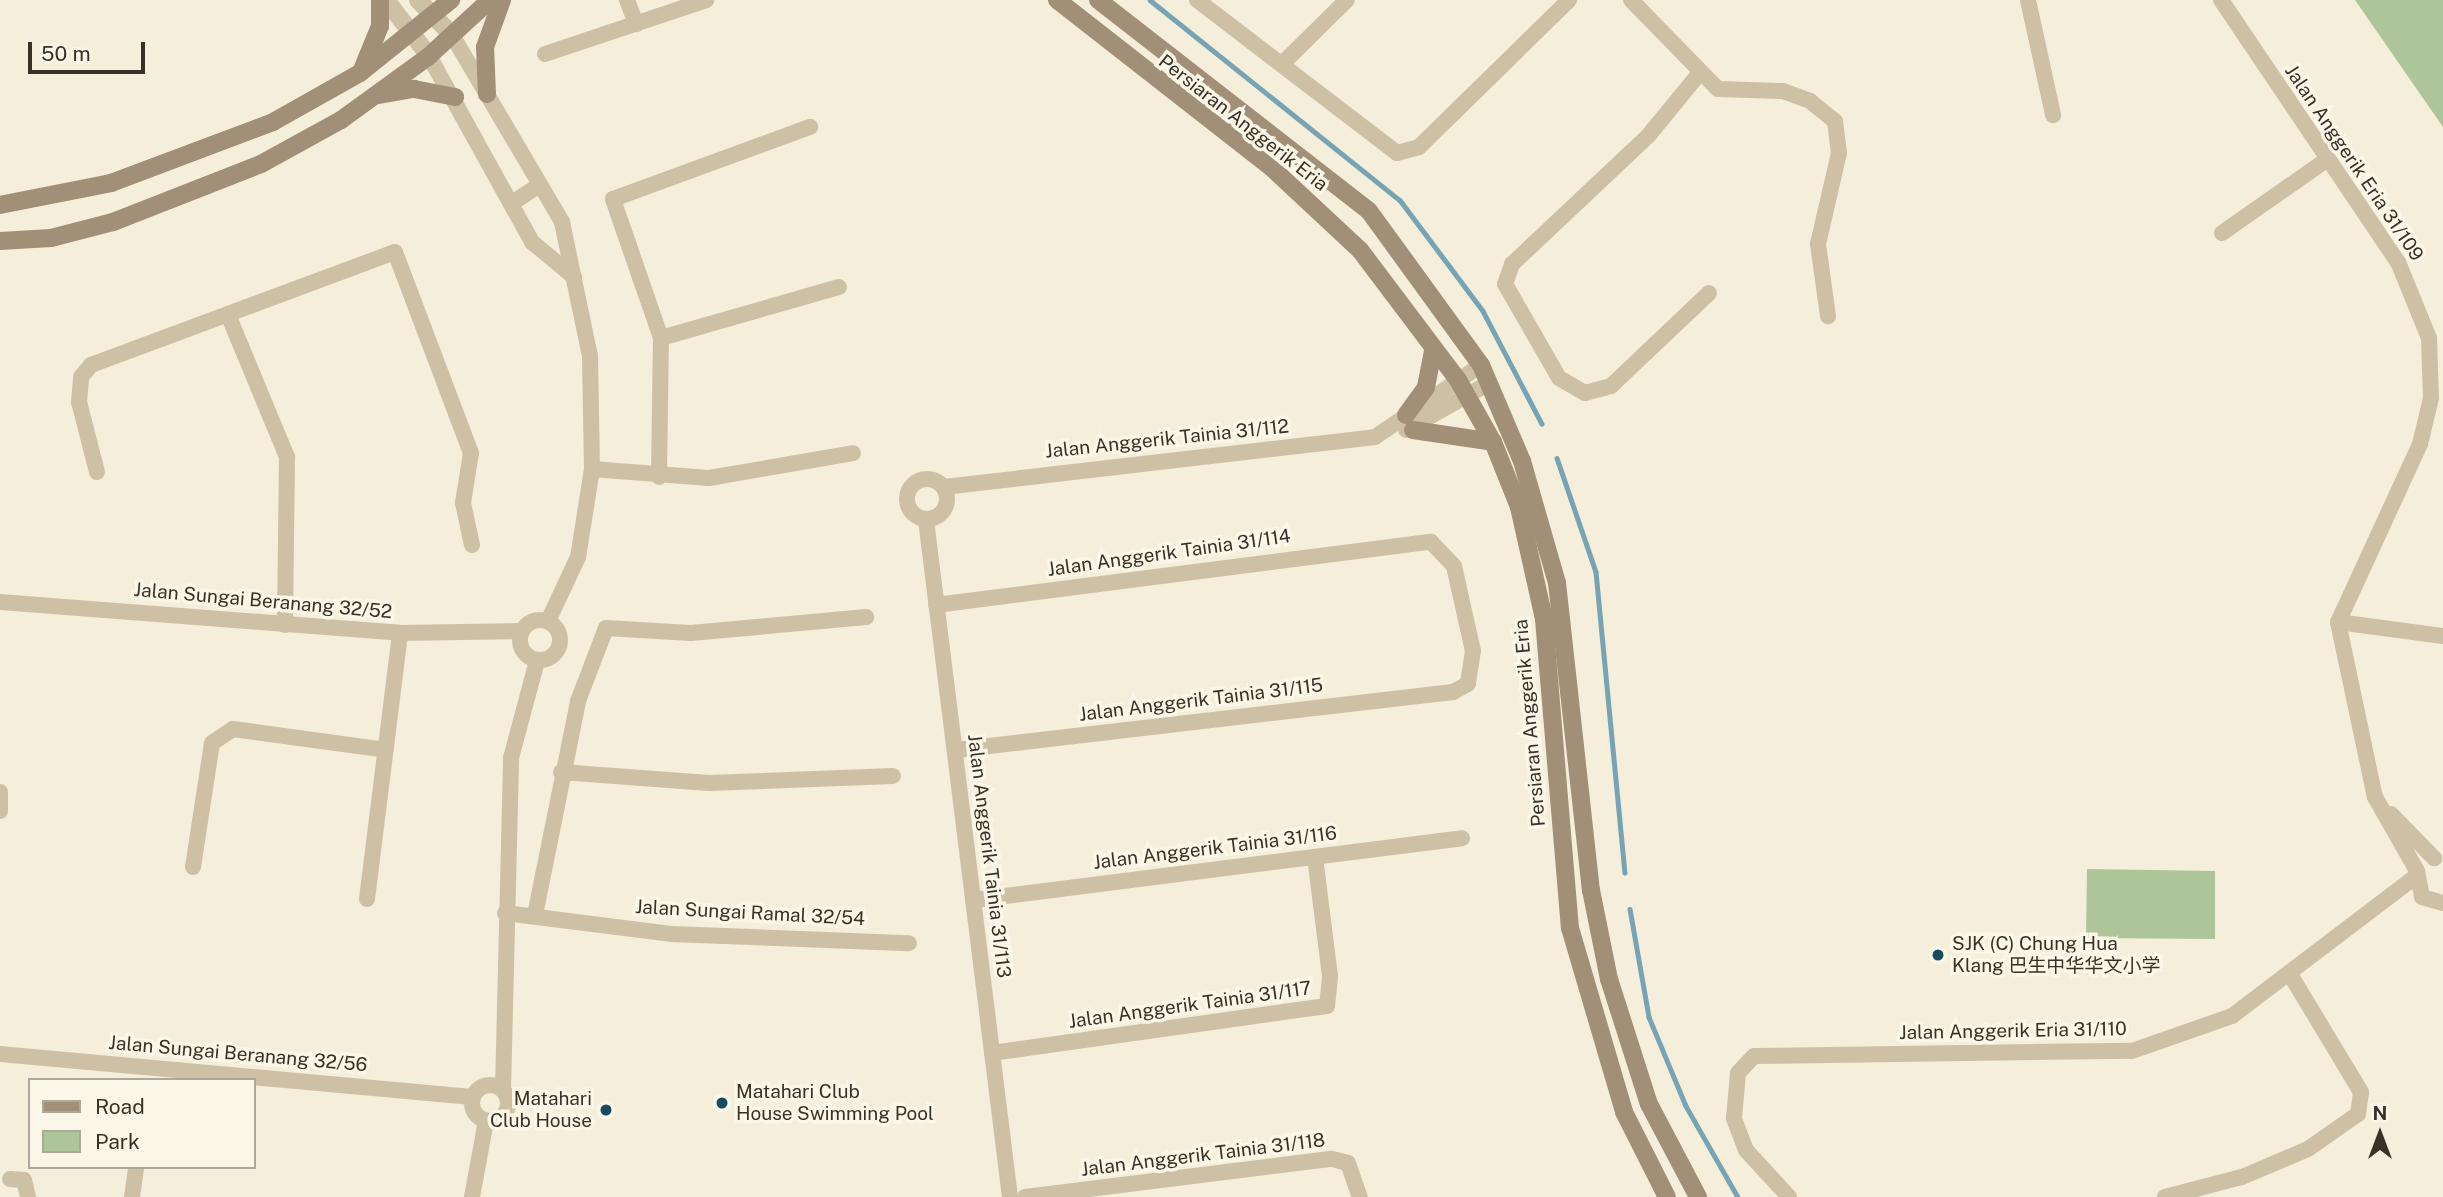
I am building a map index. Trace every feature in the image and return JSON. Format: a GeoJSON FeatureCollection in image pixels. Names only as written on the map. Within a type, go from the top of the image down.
{"type":"FeatureCollection","features":[{"type":"Feature","properties":{"kind":"main road"},"geometry":{"type":"LineString","coordinates":[[360,73],[380,26],[383,0]]}},
{"type":"Feature","properties":{"kind":"main road"},"geometry":{"type":"LineString","coordinates":[[0,205],[111,183],[176,161],[273,122],[360,73],[413,34],[451,0]]}},
{"type":"Feature","properties":{"kind":"main road"},"geometry":{"type":"LineString","coordinates":[[0,241],[51,238],[175,203],[301,143],[429,56],[490,0]]}},
{"type":"Feature","properties":{"kind":"main road"},"geometry":{"type":"LineString","coordinates":[[487,93],[485,47],[502,0]]}},
{"type":"Feature","properties":{"kind":"main road","name":"Persiaran Anggerik Eria"},"geometry":{"type":"LineString","coordinates":[[1057,0],[1330,221],[1387,282],[1433,352],[1462,388],[1493,442],[1518,507],[1544,619],[1570,928],[1624,1112],[1667,1197]]}},
{"type":"Feature","properties":{"kind":"main road","name":"Persiaran Anggerik Eria"},"geometry":{"type":"LineString","coordinates":[[1098,0],[1369,211],[1481,365],[1522,461],[1557,583],[1591,890],[1609,979],[1649,1104],[1698,1197]]}},
{"type":"Feature","properties":{"kind":"main road"},"geometry":{"type":"LineString","coordinates":[[372,97],[414,89],[455,97]]}},
{"type":"Feature","properties":{"kind":"main road"},"geometry":{"type":"LineString","coordinates":[[1433,352],[1426,387],[1410,423],[1493,442]]}},
{"type":"Feature","properties":{"kind":"street"},"geometry":{"type":"LineString","coordinates":[[383,0],[413,34],[455,97],[532,242],[574,277]]}},
{"type":"Feature","properties":{"kind":"street"},"geometry":{"type":"LineString","coordinates":[[418,0],[452,35],[562,222],[574,277],[590,356],[592,469],[578,557],[548,621]]}},
{"type":"Feature","properties":{"kind":"street"},"geometry":{"type":"LineString","coordinates":[[627,0],[636,24]]}},
{"type":"Feature","properties":{"kind":"street"},"geometry":{"type":"LineString","coordinates":[[545,54],[706,0]]}},
{"type":"Feature","properties":{"kind":"street"},"geometry":{"type":"LineString","coordinates":[[1197,0],[1390,150],[1412,152],[1569,0]]}},
{"type":"Feature","properties":{"kind":"street"},"geometry":{"type":"LineString","coordinates":[[1282,64],[1347,0]]}},
{"type":"Feature","properties":{"kind":"street"},"geometry":{"type":"LineString","coordinates":[[1631,0],[1698,75],[1718,89],[1792,94],[1835,121],[1839,153],[1818,244],[1828,316]]}},
{"type":"Feature","properties":{"kind":"street"},"geometry":{"type":"LineString","coordinates":[[2028,0],[2053,116]]}},
{"type":"Feature","properties":{"kind":"street","name":"Jalan Anggerik Eria 31/109"},"geometry":{"type":"LineString","coordinates":[[2221,0],[2416,296],[2433,369],[2420,444],[2338,622]]}},
{"type":"Feature","properties":{"kind":"street"},"geometry":{"type":"LineString","coordinates":[[1698,75],[1648,136],[1512,264],[1505,284],[1559,378],[1585,393],[1611,386],[1709,293]]}},
{"type":"Feature","properties":{"kind":"street"},"geometry":{"type":"LineString","coordinates":[[659,477],[661,338],[613,199],[810,127]]}},
{"type":"Feature","properties":{"kind":"street"},"geometry":{"type":"LineString","coordinates":[[2222,233],[2325,161]]}},
{"type":"Feature","properties":{"kind":"street"},"geometry":{"type":"LineString","coordinates":[[512,203],[540,185]]}},
{"type":"Feature","properties":{"kind":"street"},"geometry":{"type":"LineString","coordinates":[[97,471],[79,402],[81,377],[91,365],[229,317],[395,252],[471,453],[463,503],[472,545]]}},
{"type":"Feature","properties":{"kind":"street"},"geometry":{"type":"LineString","coordinates":[[661,338],[839,287]]}},
{"type":"Feature","properties":{"kind":"street"},"geometry":{"type":"LineString","coordinates":[[229,317],[287,457],[285,625]]}},
{"type":"Feature","properties":{"kind":"street"},"geometry":{"type":"LineString","coordinates":[[1410,423],[1462,388],[1481,365]]}},
{"type":"Feature","properties":{"kind":"street"},"geometry":{"type":"LineString","coordinates":[[1462,388],[1489,383]]}},
{"type":"Feature","properties":{"kind":"street","name":"Jalan Anggerik Tainia 31/112"},"geometry":{"type":"LineString","coordinates":[[944,487],[1375,437],[1410,423]]}},
{"type":"Feature","properties":{"kind":"street"},"geometry":{"type":"LineString","coordinates":[[592,469],[659,477],[709,478],[853,453]]}},
{"type":"Feature","properties":{"kind":"street"},"geometry":{"type":"LineString","coordinates":[[927,479],[944,487],[946,507],[926,520],[908,507],[910,488],[927,479]]}},
{"type":"Feature","properties":{"kind":"street","name":"Jalan Anggerik Tainia 31/113"},"geometry":{"type":"LineString","coordinates":[[926,520],[1010,1197]]}},
{"type":"Feature","properties":{"kind":"street","name":"Jalan Anggerik Tainia 31/114"},"geometry":{"type":"LineString","coordinates":[[936,605],[1406,542],[1440,546],[1454,566],[1474,662],[1468,684],[1453,692]]}},
{"type":"Feature","properties":{"kind":"street","name":"Jalan Sungai Beranang 32/52"},"geometry":{"type":"LineString","coordinates":[[0,602],[400,633],[522,631]]}},
{"type":"Feature","properties":{"kind":"street"},"geometry":{"type":"LineString","coordinates":[[536,915],[561,772],[606,628],[691,633],[866,617]]}},
{"type":"Feature","properties":{"kind":"street"},"geometry":{"type":"LineString","coordinates":[[486,1121],[507,1110],[503,1090],[505,913],[511,758],[537,660],[560,649],[560,632],[548,621],[533,621],[522,631],[521,649],[537,660]]}},
{"type":"Feature","properties":{"kind":"street"},"geometry":{"type":"LineString","coordinates":[[2442,904],[2422,897],[2416,874],[2375,797],[2338,622],[2443,636]]}},
{"type":"Feature","properties":{"kind":"street"},"geometry":{"type":"LineString","coordinates":[[368,899],[400,633]]}},
{"type":"Feature","properties":{"kind":"street","name":"Jalan Anggerik Tainia 31/115"},"geometry":{"type":"LineString","coordinates":[[955,750],[1453,692]]}},
{"type":"Feature","properties":{"kind":"street"},"geometry":{"type":"LineString","coordinates":[[193,867],[212,743],[233,729],[386,750]]}},
{"type":"Feature","properties":{"kind":"street"},"geometry":{"type":"LineString","coordinates":[[561,772],[709,783],[893,776]]}},
{"type":"Feature","properties":{"kind":"street"},"geometry":{"type":"LineString","coordinates":[[0,792],[0,811]]}},
{"type":"Feature","properties":{"kind":"street"},"geometry":{"type":"LineString","coordinates":[[2375,797],[2440,858]]}},
{"type":"Feature","properties":{"kind":"street","name":"Jalan Anggerik Tainia 31/116"},"geometry":{"type":"LineString","coordinates":[[973,900],[1462,838]]}},
{"type":"Feature","properties":{"kind":"street","name":"Jalan Anggerik Tainia 31/117"},"geometry":{"type":"LineString","coordinates":[[992,1053],[1327,1006],[1330,976],[1315,857]]}},
{"type":"Feature","properties":{"kind":"street","name":"Jalan Anggerik Eria 31/110"},"geometry":{"type":"LineString","coordinates":[[1789,1197],[1746,1150],[1734,1118],[1738,1073],[1754,1056],[2132,1051],[2232,1016],[2291,976],[2416,874],[2440,858]]}},
{"type":"Feature","properties":{"kind":"street","name":"Jalan Sungai Ramal 32/54"},"geometry":{"type":"LineString","coordinates":[[505,913],[671,934],[909,943]]}},
{"type":"Feature","properties":{"kind":"street"},"geometry":{"type":"LineString","coordinates":[[2165,1197],[2253,1172],[2308,1149],[2358,1114],[2361,1092],[2291,976]]}},
{"type":"Feature","properties":{"kind":"street","name":"Jalan Sungai Beranang 32/56"},"geometry":{"type":"LineString","coordinates":[[0,1054],[142,1073],[211,1078]]}},
{"type":"Feature","properties":{"kind":"street","name":"Jalan Sungai Beranang 32/56"},"geometry":{"type":"LineString","coordinates":[[256,1081],[472,1097]]}},
{"type":"Feature","properties":{"kind":"street"},"geometry":{"type":"LineString","coordinates":[[486,1121],[472,1110],[472,1097],[485,1085],[503,1090]]}},
{"type":"Feature","properties":{"kind":"street"},"geometry":{"type":"LineString","coordinates":[[472,1197],[486,1121]]}},
{"type":"Feature","properties":{"kind":"street","name":"Jalan Anggerik Tainia 31/118"},"geometry":{"type":"LineString","coordinates":[[1025,1197],[1332,1160],[1348,1163],[1360,1197]]}},
{"type":"Feature","properties":{"kind":"street"},"geometry":{"type":"LineString","coordinates":[[132,1197],[136,1169]]}},
{"type":"Feature","properties":{"kind":"street"},"geometry":{"type":"LineString","coordinates":[[10,1179],[24,1180],[28,1197]]}},
{"type":"Feature","properties":{"kind":"green space"},"geometry":{"type":"Polygon","coordinates":[[[2355,0],[2443,0],[2443,127],[2355,0]]]}},
{"type":"Feature","properties":{"kind":"green space"},"geometry":{"type":"Polygon","coordinates":[[[2087,869],[2215,871],[2215,939],[2086,938],[2087,869]]]}},
{"type":"Feature","properties":{"kind":"waterway"},"geometry":{"type":"LineString","coordinates":[[1150,0],[1400,200],[1483,311],[1542,424]]}},
{"type":"Feature","properties":{"kind":"waterway"},"geometry":{"type":"LineString","coordinates":[[1557,458],[1596,572],[1625,873]]}},
{"type":"Feature","properties":{"kind":"waterway"},"geometry":{"type":"LineString","coordinates":[[1630,909],[1649,1017],[1686,1106],[1738,1197]]}},
{"type":"Feature","properties":{"kind":"place","name":"SJK (C) Chung Hua Klang 巴生中华华文小学"},"geometry":{"type":"Point","coordinates":[1938,955]}},
{"type":"Feature","properties":{"kind":"place","name":"Matahari Club House Swimming Pool"},"geometry":{"type":"Point","coordinates":[722,1103]}},
{"type":"Feature","properties":{"kind":"place","name":"Matahari Club House"},"geometry":{"type":"Point","coordinates":[606,1110]}}]}
